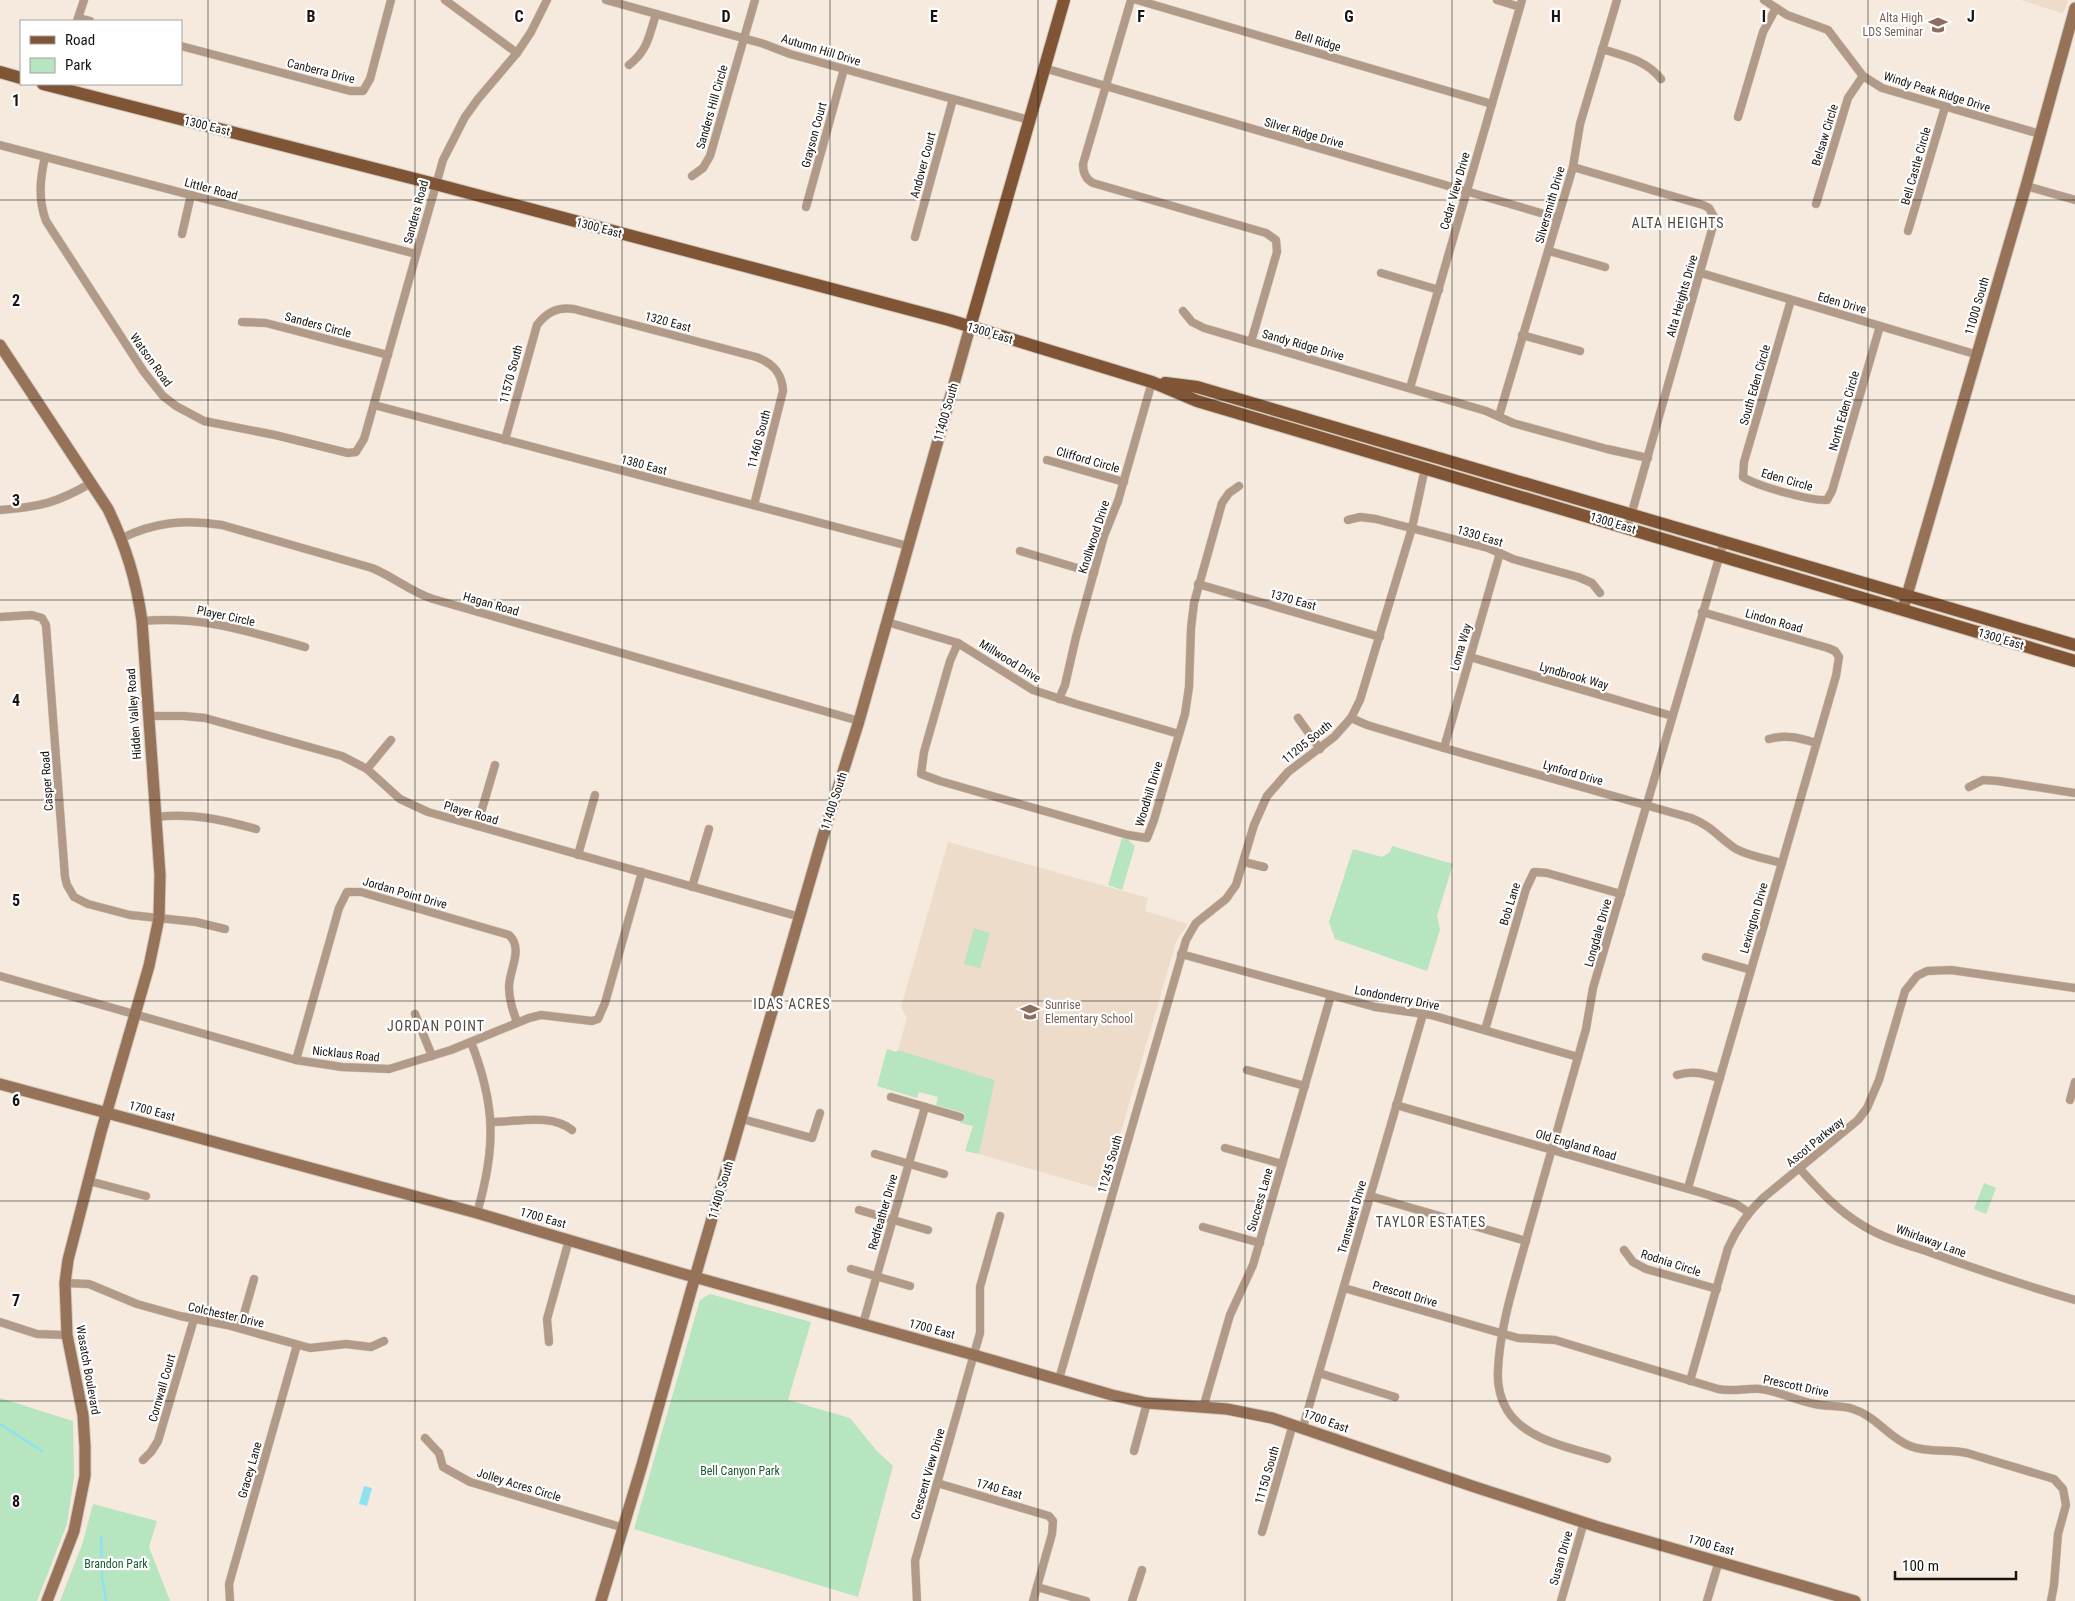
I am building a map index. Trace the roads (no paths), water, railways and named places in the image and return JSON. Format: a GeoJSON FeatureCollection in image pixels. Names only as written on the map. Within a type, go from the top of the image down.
{"type":"FeatureCollection","features":[{"type":"Feature","properties":{"kind":"main road","name":"11400 South"},"geometry":{"type":"LineString","coordinates":[[601,1601],[624,1528],[800,917],[859,721],[1064,0]]}},
{"type":"Feature","properties":{"kind":"main road","name":"11000 South"},"geometry":{"type":"LineString","coordinates":[[1903,609],[1978,355],[2075,8]]}},
{"type":"Feature","properties":{"kind":"main road"},"geometry":{"type":"LineString","coordinates":[[0,72],[20,78]]}},
{"type":"Feature","properties":{"kind":"main road","name":"1300 East"},"geometry":{"type":"LineString","coordinates":[[58,86],[435,184],[970,327],[1152,382],[1197,401],[2075,661]]}},
{"type":"Feature","properties":{"kind":"main road","name":"Hidden Valley Road"},"geometry":{"type":"LineString","coordinates":[[0,345],[108,509],[122,538],[136,583],[142,621],[160,875],[159,918],[149,966],[107,1113]]}},
{"type":"Feature","properties":{"kind":"main road","name":"1300 East"},"geometry":{"type":"LineString","coordinates":[[1152,382],[1197,387],[2075,645]]}},
{"type":"Feature","properties":{"kind":"main road","name":"1700 East"},"geometry":{"type":"LineString","coordinates":[[0,1084],[477,1213],[695,1278],[1112,1395],[1147,1403],[1250,1412],[1298,1426],[1475,1487],[1584,1522],[1855,1601]]}},
{"type":"Feature","properties":{"kind":"main road","name":"Wasatch Boulevard"},"geometry":{"type":"LineString","coordinates":[[48,1601],[74,1531],[85,1476],[83,1415],[67,1335],[65,1283],[73,1236],[107,1113]]}},
{"type":"Feature","properties":{"kind":"street"},"geometry":{"type":"LineString","coordinates":[[78,20],[84,0]]}},
{"type":"Feature","properties":{"kind":"street","name":"Canberra Drive"},"geometry":{"type":"LineString","coordinates":[[182,46],[350,91],[363,91],[370,79],[391,0]]}},
{"type":"Feature","properties":{"kind":"street"},"geometry":{"type":"LineString","coordinates":[[445,0],[517,53]]}},
{"type":"Feature","properties":{"kind":"street","name":"Sanders Road"},"geometry":{"type":"LineString","coordinates":[[356,452],[362,444],[374,405],[442,160],[465,117],[478,98],[517,53],[531,32],[547,0]]}},
{"type":"Feature","properties":{"kind":"street","name":"Autumn Hill Drive"},"geometry":{"type":"LineString","coordinates":[[606,0],[744,38],[790,54],[1029,120]]}},
{"type":"Feature","properties":{"kind":"street","name":"Sanders Hill Circle"},"geometry":{"type":"LineString","coordinates":[[692,176],[703,168],[710,156],[755,0]]}},
{"type":"Feature","properties":{"kind":"street"},"geometry":{"type":"LineString","coordinates":[[1106,86],[1131,0]]}},
{"type":"Feature","properties":{"kind":"street","name":"Bell Ridge"},"geometry":{"type":"LineString","coordinates":[[1137,0],[1492,104]]}},
{"type":"Feature","properties":{"kind":"street"},"geometry":{"type":"LineString","coordinates":[[1497,0],[1521,3]]}},
{"type":"Feature","properties":{"kind":"street","name":"Silversmith Drive"},"geometry":{"type":"LineString","coordinates":[[1499,416],[1573,167],[1580,124],[1617,0]]}},
{"type":"Feature","properties":{"kind":"street","name":"Windy Peak Ridge Drive"},"geometry":{"type":"LineString","coordinates":[[1767,1],[1776,8],[1798,19],[1828,30],[1864,76],[1882,88],[2040,134]]}},
{"type":"Feature","properties":{"kind":"street","name":"Cedar View Drive"},"geometry":{"type":"LineString","coordinates":[[1410,388],[1521,3]]}},
{"type":"Feature","properties":{"kind":"street"},"geometry":{"type":"LineString","coordinates":[[1738,117],[1763,32],[1776,8]]}},
{"type":"Feature","properties":{"kind":"street"},"geometry":{"type":"LineString","coordinates":[[628,65],[639,57],[647,46],[656,14]]}},
{"type":"Feature","properties":{"kind":"street"},"geometry":{"type":"LineString","coordinates":[[1602,49],[1641,62],[1653,69],[1661,79]]}},
{"type":"Feature","properties":{"kind":"street","name":"Silver Ridge Drive"},"geometry":{"type":"LineString","coordinates":[[1044,68],[1558,218]]}},
{"type":"Feature","properties":{"kind":"street","name":"Grayson Court"},"geometry":{"type":"LineString","coordinates":[[806,207],[844,69]]}},
{"type":"Feature","properties":{"kind":"street","name":"Belsaw Circle"},"geometry":{"type":"LineString","coordinates":[[1816,204],[1848,98],[1864,76]]}},
{"type":"Feature","properties":{"kind":"street","name":"Sandy Ridge Drive"},"geometry":{"type":"LineString","coordinates":[[1106,86],[1083,164],[1084,172],[1090,181],[1266,234],[1276,240],[1277,252],[1251,342],[1410,388],[1499,416],[1513,423],[1607,449],[1648,458]]}},
{"type":"Feature","properties":{"kind":"street","name":"Andover Court"},"geometry":{"type":"LineString","coordinates":[[915,237],[953,99]]}},
{"type":"Feature","properties":{"kind":"street","name":"Bell Castle Circle"},"geometry":{"type":"LineString","coordinates":[[1908,231],[1945,107]]}},
{"type":"Feature","properties":{"kind":"street","name":"Littler Road"},"geometry":{"type":"LineString","coordinates":[[0,145],[416,254]]}},
{"type":"Feature","properties":{"kind":"street","name":"Watson Road"},"geometry":{"type":"LineString","coordinates":[[45,157],[40,198],[46,221],[144,372],[163,396],[189,415],[204,421],[275,435],[348,454],[356,452]]}},
{"type":"Feature","properties":{"kind":"street","name":"Alta Heights Drive"},"geometry":{"type":"LineString","coordinates":[[1573,167],[1709,208],[1715,218],[1628,528]]}},
{"type":"Feature","properties":{"kind":"street"},"geometry":{"type":"LineString","coordinates":[[2026,186],[2075,200]]}},
{"type":"Feature","properties":{"kind":"street"},"geometry":{"type":"LineString","coordinates":[[182,234],[192,195]]}},
{"type":"Feature","properties":{"kind":"street"},"geometry":{"type":"LineString","coordinates":[[1549,251],[1606,266]]}},
{"type":"Feature","properties":{"kind":"street"},"geometry":{"type":"LineString","coordinates":[[1381,273],[1438,290]]}},
{"type":"Feature","properties":{"kind":"street","name":"Eden Drive"},"geometry":{"type":"LineString","coordinates":[[1701,273],[1978,355]]}},
{"type":"Feature","properties":{"kind":"street","name":"South Eden Circle"},"geometry":{"type":"LineString","coordinates":[[1743,477],[1744,462],[1791,300]]}},
{"type":"Feature","properties":{"kind":"street","name":"1320 East"},"geometry":{"type":"LineString","coordinates":[[543,316],[558,309],[574,309],[756,357],[772,365],[781,378]]}},
{"type":"Feature","properties":{"kind":"street"},"geometry":{"type":"LineString","coordinates":[[1183,312],[1192,322],[1204,328],[1251,342]]}},
{"type":"Feature","properties":{"kind":"street","name":"11570 South"},"geometry":{"type":"LineString","coordinates":[[505,440],[532,336],[543,316]]}},
{"type":"Feature","properties":{"kind":"street","name":"Sanders Circle"},"geometry":{"type":"LineString","coordinates":[[242,322],[266,323],[388,355]]}},
{"type":"Feature","properties":{"kind":"street","name":"North Eden Circle"},"geometry":{"type":"LineString","coordinates":[[1827,500],[1832,490],[1880,326]]}},
{"type":"Feature","properties":{"kind":"street"},"geometry":{"type":"LineString","coordinates":[[1522,335],[1580,351]]}},
{"type":"Feature","properties":{"kind":"street","name":"11460 South"},"geometry":{"type":"LineString","coordinates":[[754,506],[782,397],[781,378]]}},
{"type":"Feature","properties":{"kind":"street","name":"Knollwood Drive"},"geometry":{"type":"LineString","coordinates":[[1059,699],[1067,677],[1094,573],[1124,482],[1152,382]]}},
{"type":"Feature","properties":{"kind":"street","name":"1380 East"},"geometry":{"type":"LineString","coordinates":[[374,405],[908,546]]}},
{"type":"Feature","properties":{"kind":"street","name":"Clifford Circle"},"geometry":{"type":"LineString","coordinates":[[1047,460],[1124,482]]}},
{"type":"Feature","properties":{"kind":"street","name":"11205 South"},"geometry":{"type":"LineString","coordinates":[[1182,954],[1186,940],[1196,923],[1220,905],[1231,892],[1239,878],[1254,826],[1267,796],[1288,772],[1334,738],[1351,718],[1367,681],[1412,528],[1425,468]]}},
{"type":"Feature","properties":{"kind":"street","name":"Eden Circle"},"geometry":{"type":"LineString","coordinates":[[1743,477],[1806,497],[1827,500]]}},
{"type":"Feature","properties":{"kind":"street"},"geometry":{"type":"LineString","coordinates":[[0,510],[51,503],[62,499],[91,482]]}},
{"type":"Feature","properties":{"kind":"street","name":"Woodhill Drive"},"geometry":{"type":"LineString","coordinates":[[958,643],[950,661],[924,752],[921,774],[958,787],[1128,835],[1147,838],[1154,820],[1188,700],[1191,616],[1198,584],[1222,503],[1229,493],[1239,486]]}},
{"type":"Feature","properties":{"kind":"street","name":"1330 East"},"geometry":{"type":"LineString","coordinates":[[1348,520],[1360,517],[1412,528],[1578,577],[1592,584],[1600,593]]}},
{"type":"Feature","properties":{"kind":"street","name":"Hagan Road"},"geometry":{"type":"LineString","coordinates":[[122,538],[156,525],[177,521],[200,521],[222,525],[372,568],[409,590],[433,599],[859,721]]}},
{"type":"Feature","properties":{"kind":"street","name":"Longdale Drive"},"geometry":{"type":"LineString","coordinates":[[1607,1459],[1539,1437],[1523,1428],[1514,1420],[1501,1398],[1498,1384],[1502,1334],[1588,1019],[1593,988],[1724,541]]}},
{"type":"Feature","properties":{"kind":"street"},"geometry":{"type":"LineString","coordinates":[[1020,551],[1094,573]]}},
{"type":"Feature","properties":{"kind":"street","name":"Loma Way"},"geometry":{"type":"LineString","coordinates":[[1444,748],[1500,554]]}},
{"type":"Feature","properties":{"kind":"street","name":"1370 East"},"geometry":{"type":"LineString","coordinates":[[1198,584],[1380,636]]}},
{"type":"Feature","properties":{"kind":"street","name":"Lindon Road"},"geometry":{"type":"LineString","coordinates":[[1702,612],[1828,648],[1839,654]]}},
{"type":"Feature","properties":{"kind":"street","name":"Casper Road"},"geometry":{"type":"LineString","coordinates":[[0,617],[32,615],[42,618],[46,625],[65,877],[74,897],[88,904],[130,915],[196,922],[225,929]]}},
{"type":"Feature","properties":{"kind":"street","name":"Player Circle"},"geometry":{"type":"LineString","coordinates":[[142,621],[179,619],[219,624],[305,647]]}},
{"type":"Feature","properties":{"kind":"street","name":"Millwood Drive"},"geometry":{"type":"LineString","coordinates":[[887,622],[958,643],[1022,684],[1059,699],[1179,734]]}},
{"type":"Feature","properties":{"kind":"street","name":"Lexington Drive"},"geometry":{"type":"LineString","coordinates":[[1688,1188],[1836,676],[1839,654]]}},
{"type":"Feature","properties":{"kind":"street","name":"Lyndbrook Way"},"geometry":{"type":"LineString","coordinates":[[1470,658],[1672,716]]}},
{"type":"Feature","properties":{"kind":"street","name":"Player Road"},"geometry":{"type":"LineString","coordinates":[[148,716],[184,716],[225,723],[342,756],[367,769],[388,790],[414,807],[800,917]]}},
{"type":"Feature","properties":{"kind":"street"},"geometry":{"type":"LineString","coordinates":[[1298,718],[1320,749]]}},
{"type":"Feature","properties":{"kind":"street","name":"Lynford Drive"},"geometry":{"type":"LineString","coordinates":[[1351,718],[1367,725],[1444,748],[1700,821],[1740,851],[1782,863]]}},
{"type":"Feature","properties":{"kind":"street"},"geometry":{"type":"LineString","coordinates":[[1769,739],[1780,736],[1792,736],[1816,743]]}},
{"type":"Feature","properties":{"kind":"street"},"geometry":{"type":"LineString","coordinates":[[367,769],[391,740]]}},
{"type":"Feature","properties":{"kind":"street"},"geometry":{"type":"LineString","coordinates":[[477,826],[495,765]]}},
{"type":"Feature","properties":{"kind":"street"},"geometry":{"type":"LineString","coordinates":[[1969,787],[1983,780],[2075,793]]}},
{"type":"Feature","properties":{"kind":"street"},"geometry":{"type":"LineString","coordinates":[[578,855],[596,795]]}},
{"type":"Feature","properties":{"kind":"street"},"geometry":{"type":"LineString","coordinates":[[156,817],[203,816],[256,829]]}},
{"type":"Feature","properties":{"kind":"street"},"geometry":{"type":"LineString","coordinates":[[692,886],[708,829]]}},
{"type":"Feature","properties":{"kind":"street"},"geometry":{"type":"LineString","coordinates":[[1244,862],[1264,867]]}},
{"type":"Feature","properties":{"kind":"street","name":"Nicklaus Road"},"geometry":{"type":"LineString","coordinates":[[0,976],[296,1060],[328,1066],[380,1070],[397,1067],[432,1056],[517,1022],[541,1015],[598,1020],[605,1003],[642,872]]}},
{"type":"Feature","properties":{"kind":"street","name":"Bob Lane"},"geometry":{"type":"LineString","coordinates":[[1485,1030],[1526,889],[1534,872],[1547,873],[1621,894]]}},
{"type":"Feature","properties":{"kind":"street","name":"Jordan Point Drive"},"geometry":{"type":"LineString","coordinates":[[296,1060],[339,908],[347,892],[361,892],[510,935],[515,941],[517,950],[509,987],[510,999],[517,1022]]}},
{"type":"Feature","properties":{"kind":"street","name":"Londonderry Drive"},"geometry":{"type":"LineString","coordinates":[[1182,954],[1387,1010],[1423,1014],[1485,1030],[1578,1057]]}},
{"type":"Feature","properties":{"kind":"street","name":"11245 South"},"geometry":{"type":"LineString","coordinates":[[1060,1379],[1182,954]]}},
{"type":"Feature","properties":{"kind":"street"},"geometry":{"type":"LineString","coordinates":[[1706,957],[1751,970]]}},
{"type":"Feature","properties":{"kind":"street","name":"Ascot Parkway"},"geometry":{"type":"LineString","coordinates":[[1690,1381],[1728,1248],[1734,1234],[1748,1212],[1847,1131],[1867,1108],[1879,1080],[1905,991],[1917,976],[1927,971],[1951,970],[2075,988]]}},
{"type":"Feature","properties":{"kind":"street","name":"Success Lane"},"geometry":{"type":"LineString","coordinates":[[1203,1408],[1230,1315],[1253,1265],[1260,1243],[1331,995]]}},
{"type":"Feature","properties":{"kind":"street"},"geometry":{"type":"LineString","coordinates":[[416,1014],[432,1056]]}},
{"type":"Feature","properties":{"kind":"street","name":"Transwest Drive"},"geometry":{"type":"LineString","coordinates":[[1298,1426],[1319,1373],[1423,1014]]}},
{"type":"Feature","properties":{"kind":"street"},"geometry":{"type":"LineString","coordinates":[[471,1042],[487,1089],[491,1122],[490,1161],[477,1213]]}},
{"type":"Feature","properties":{"kind":"street"},"geometry":{"type":"LineString","coordinates":[[1247,1070],[1305,1086]]}},
{"type":"Feature","properties":{"kind":"street"},"geometry":{"type":"LineString","coordinates":[[1677,1074],[1698,1072],[1720,1078]]}},
{"type":"Feature","properties":{"kind":"street"},"geometry":{"type":"LineString","coordinates":[[2070,1100],[2075,1082]]}},
{"type":"Feature","properties":{"kind":"street"},"geometry":{"type":"LineString","coordinates":[[891,1096],[960,1117]]}},
{"type":"Feature","properties":{"kind":"street","name":"Old England Road"},"geometry":{"type":"LineString","coordinates":[[1396,1105],[1688,1188],[1729,1202],[1748,1212]]}},
{"type":"Feature","properties":{"kind":"street","name":"Redfeather Drive"},"geometry":{"type":"LineString","coordinates":[[862,1324],[925,1106]]}},
{"type":"Feature","properties":{"kind":"street"},"geometry":{"type":"LineString","coordinates":[[742,1119],[812,1138],[820,1113]]}},
{"type":"Feature","properties":{"kind":"street"},"geometry":{"type":"LineString","coordinates":[[491,1122],[549,1120],[563,1123],[572,1130]]}},
{"type":"Feature","properties":{"kind":"street"},"geometry":{"type":"LineString","coordinates":[[1225,1148],[1282,1164]]}},
{"type":"Feature","properties":{"kind":"street"},"geometry":{"type":"LineString","coordinates":[[875,1154],[944,1174]]}},
{"type":"Feature","properties":{"kind":"street","name":"Whirlaway Lane"},"geometry":{"type":"LineString","coordinates":[[1800,1169],[1828,1200],[1845,1214],[1883,1236],[1986,1273],[2075,1300]]}},
{"type":"Feature","properties":{"kind":"street"},"geometry":{"type":"LineString","coordinates":[[89,1181],[146,1196]]}},
{"type":"Feature","properties":{"kind":"street"},"geometry":{"type":"LineString","coordinates":[[1370,1196],[1526,1241]]}},
{"type":"Feature","properties":{"kind":"street"},"geometry":{"type":"LineString","coordinates":[[859,1210],[928,1230]]}},
{"type":"Feature","properties":{"kind":"street","name":"Crescent View Drive"},"geometry":{"type":"LineString","coordinates":[[917,1601],[915,1561],[980,1334],[980,1287],[1000,1216]]}},
{"type":"Feature","properties":{"kind":"street"},"geometry":{"type":"LineString","coordinates":[[1203,1227],[1260,1243]]}},
{"type":"Feature","properties":{"kind":"street"},"geometry":{"type":"LineString","coordinates":[[549,1342],[547,1319],[569,1240]]}},
{"type":"Feature","properties":{"kind":"street","name":"Rodnia Circle"},"geometry":{"type":"LineString","coordinates":[[1624,1250],[1633,1262],[1646,1269],[1716,1289]]}},
{"type":"Feature","properties":{"kind":"street"},"geometry":{"type":"LineString","coordinates":[[852,1269],[910,1286]]}},
{"type":"Feature","properties":{"kind":"street"},"geometry":{"type":"LineString","coordinates":[[240,1328],[254,1279]]}},
{"type":"Feature","properties":{"kind":"street","name":"Colchester Drive"},"geometry":{"type":"LineString","coordinates":[[65,1283],[89,1284],[137,1304],[194,1319],[240,1328],[310,1348],[346,1344],[371,1347],[384,1341]]}},
{"type":"Feature","properties":{"kind":"street","name":"Prescott Drive"},"geometry":{"type":"LineString","coordinates":[[1344,1288],[1518,1338],[1555,1340],[1728,1391],[1761,1389],[1816,1404],[1853,1409],[1876,1420],[1898,1440],[1911,1447],[1967,1453],[2054,1479],[2063,1489],[2066,1505],[2058,1534],[2051,1601]]}},
{"type":"Feature","properties":{"kind":"street","name":"Cornwall Court"},"geometry":{"type":"LineString","coordinates":[[143,1460],[158,1441],[194,1319]]}},
{"type":"Feature","properties":{"kind":"street"},"geometry":{"type":"LineString","coordinates":[[0,1322],[32,1333],[67,1335]]}},
{"type":"Feature","properties":{"kind":"street","name":"Gracey Lane"},"geometry":{"type":"LineString","coordinates":[[230,1601],[229,1584],[297,1345]]}},
{"type":"Feature","properties":{"kind":"street"},"geometry":{"type":"LineString","coordinates":[[1319,1373],[1396,1397]]}},
{"type":"Feature","properties":{"kind":"street"},"geometry":{"type":"LineString","coordinates":[[1134,1451],[1147,1403]]}},
{"type":"Feature","properties":{"kind":"street","name":"11150 South"},"geometry":{"type":"LineString","coordinates":[[1262,1532],[1298,1426]]}},
{"type":"Feature","properties":{"kind":"street","name":"Jolley Acres Circle"},"geometry":{"type":"LineString","coordinates":[[426,1438],[438,1453],[444,1467],[470,1482],[624,1528]]}},
{"type":"Feature","properties":{"kind":"street","name":"1740 East"},"geometry":{"type":"LineString","coordinates":[[937,1483],[1049,1516],[1053,1521],[1052,1534],[1037,1587]]}},
{"type":"Feature","properties":{"kind":"street","name":"Susan Drive"},"geometry":{"type":"LineString","coordinates":[[1561,1601],[1584,1522]]}},
{"type":"Feature","properties":{"kind":"street"},"geometry":{"type":"LineString","coordinates":[[1707,1601],[1719,1562]]}},
{"type":"Feature","properties":{"kind":"street"},"geometry":{"type":"LineString","coordinates":[[1132,1601],[1142,1570]]}},
{"type":"Feature","properties":{"kind":"street"},"geometry":{"type":"LineString","coordinates":[[1033,1601],[1037,1587],[1086,1601]]}},
{"type":"Feature","properties":{"kind":"water"},"geometry":{"type":"Polygon","coordinates":[[[364,1486],[372,1488],[367,1506],[359,1504],[364,1486]]]}},
{"type":"Feature","properties":{"kind":"waterway"},"geometry":{"type":"LineString","coordinates":[[0,1424],[42,1451]]}},
{"type":"Feature","properties":{"kind":"waterway"},"geometry":{"type":"LineString","coordinates":[[101,1537],[102,1577],[106,1601]]}},
{"type":"Feature","properties":{"kind":"place","name":"Alta High LDS Seminar"},"geometry":{"type":"Point","coordinates":[1938,25]}},
{"type":"Feature","properties":{"kind":"place","name":"Sunrise Elementary School"},"geometry":{"type":"Point","coordinates":[1030,1012]}},
{"type":"Feature","properties":{"kind":"district","name":"ALTA HEIGHTS"},"geometry":{"type":"Point","coordinates":[1678,223]}},
{"type":"Feature","properties":{"kind":"district","name":"IDAS ACRES"},"geometry":{"type":"Point","coordinates":[792,1004]}},
{"type":"Feature","properties":{"kind":"district","name":"JORDAN POINT"},"geometry":{"type":"Point","coordinates":[436,1026]}},
{"type":"Feature","properties":{"kind":"district","name":"TAYLOR ESTATES"},"geometry":{"type":"Point","coordinates":[1431,1222]}},
{"type":"Feature","properties":{"kind":"park label","name":"Bell Canyon Park"},"geometry":{"type":"Point","coordinates":[740,1471]}},
{"type":"Feature","properties":{"kind":"park label","name":"Brandon Park"},"geometry":{"type":"Point","coordinates":[116,1564]}}]}
